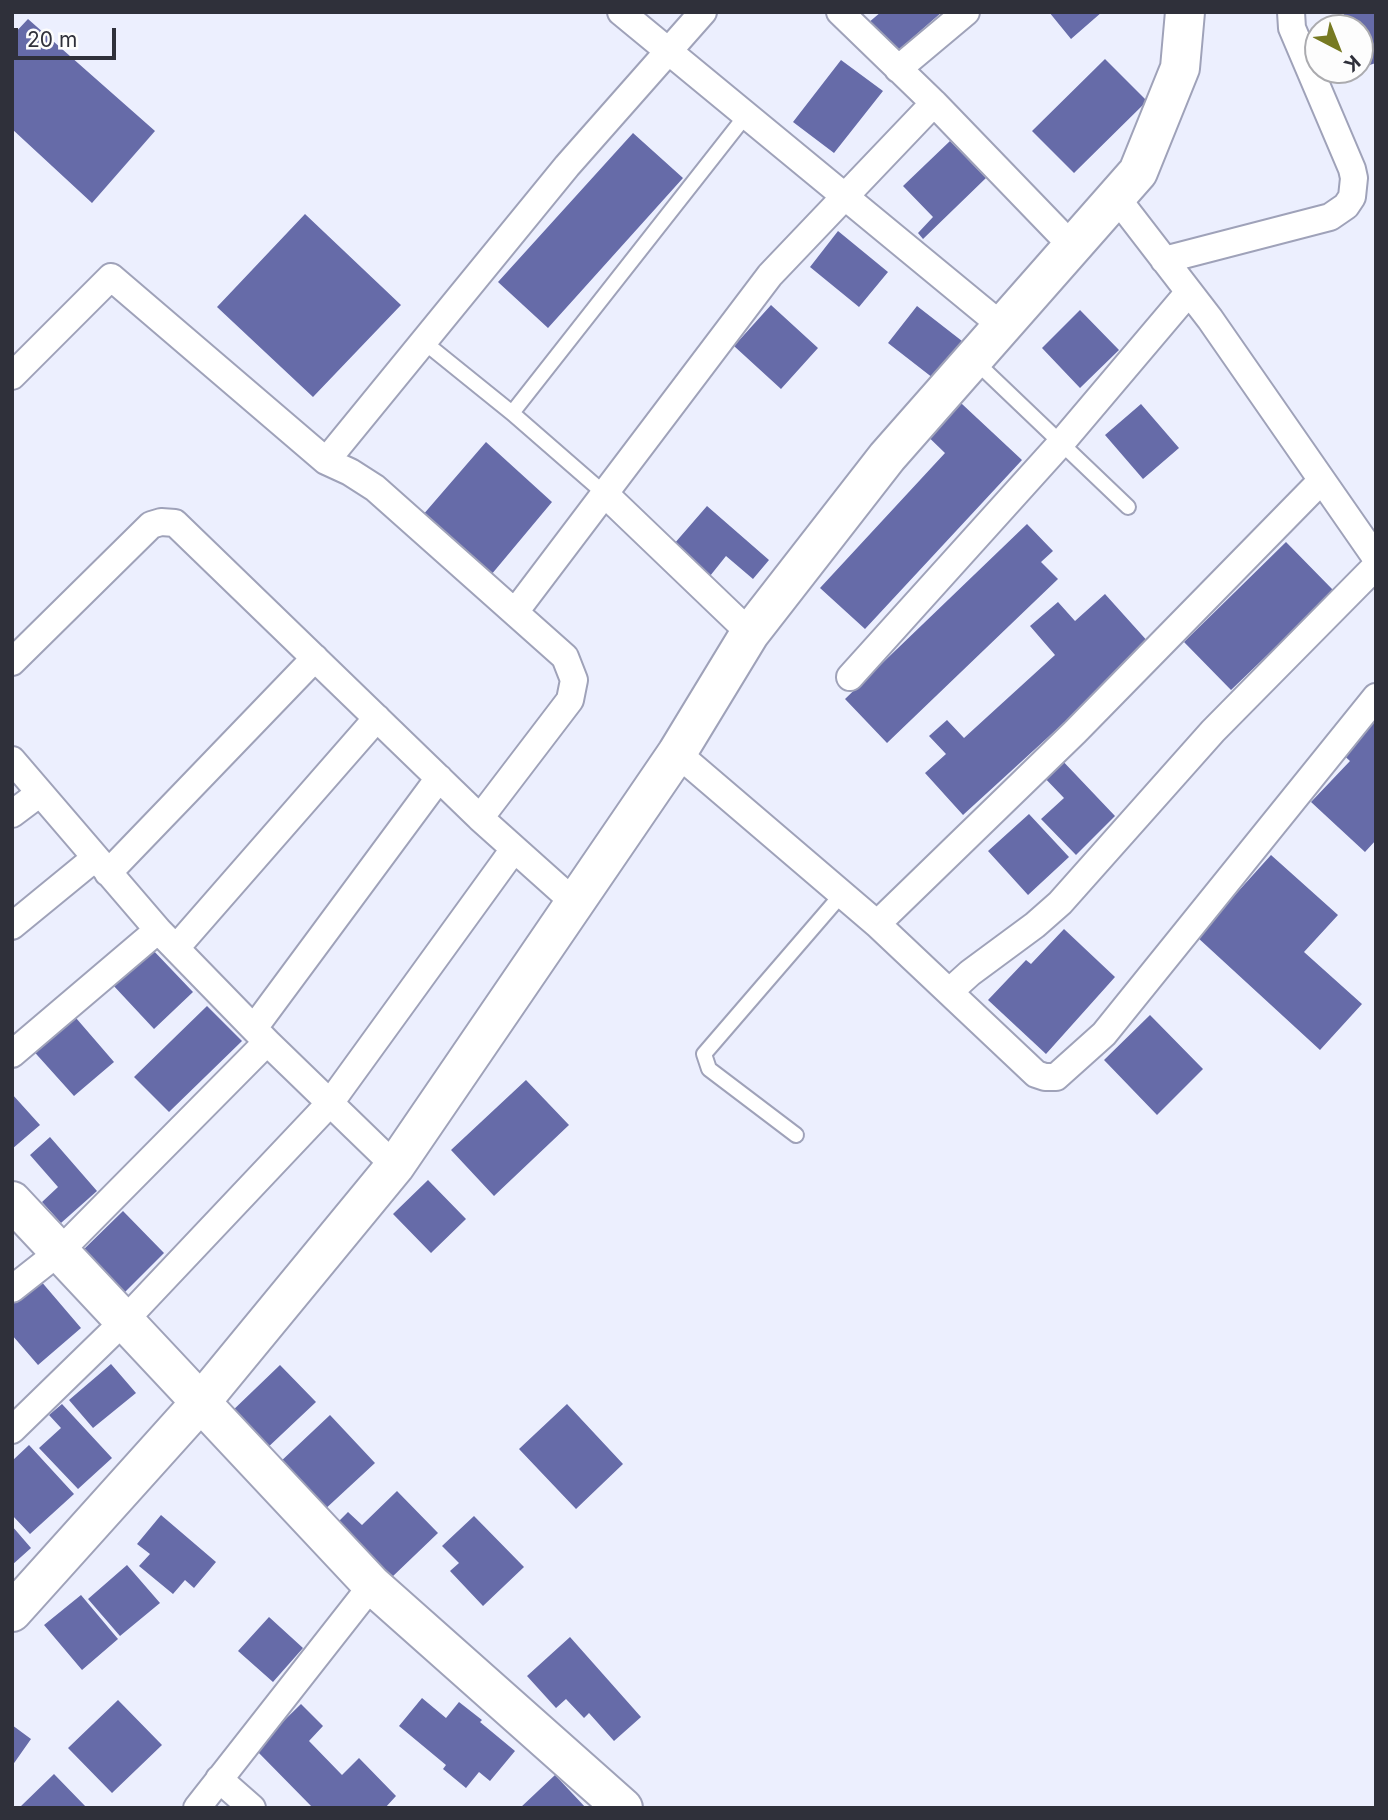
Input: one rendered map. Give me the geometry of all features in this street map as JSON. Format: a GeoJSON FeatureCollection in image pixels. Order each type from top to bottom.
{"type":"FeatureCollection","features":[{"type":"Feature","properties":{"kind":"street"},"geometry":{"type":"LineString","coordinates":[[621,12],[1002,326]]}},
{"type":"Feature","properties":{"kind":"street"},"geometry":{"type":"LineString","coordinates":[[326,461],[567,166],[703,12]]}},
{"type":"Feature","properties":{"kind":"street"},"geometry":{"type":"LineString","coordinates":[[840,12],[934,103],[1072,246]]}},
{"type":"Feature","properties":{"kind":"street"},"geometry":{"type":"LineString","coordinates":[[898,69],[966,12]]}},
{"type":"Feature","properties":{"kind":"street"},"geometry":{"type":"LineString","coordinates":[[12,1612],[200,1403],[395,1166],[677,753],[750,633],[887,457],[1138,172],[1180,68],[1185,12]]}},
{"type":"Feature","properties":{"kind":"street"},"geometry":{"type":"LineString","coordinates":[[1164,260],[1330,217],[1364,201],[1292,28],[1291,12]]}},
{"type":"Feature","properties":{"kind":"street"},"geometry":{"type":"LineString","coordinates":[[515,612],[770,275],[934,103]]}},
{"type":"Feature","properties":{"kind":"street"},"geometry":{"type":"LineString","coordinates":[[1116,197],[1189,292],[1376,558]]}},
{"type":"Feature","properties":{"kind":"street"},"geometry":{"type":"LineString","coordinates":[[12,376],[111,277],[326,461],[375,488],[565,657],[571,668],[573,690],[565,709],[480,818]]}},
{"type":"Feature","properties":{"kind":"street"},"geometry":{"type":"LineString","coordinates":[[850,677],[1062,442],[1189,292]]}},
{"type":"Feature","properties":{"kind":"street"},"geometry":{"type":"LineString","coordinates":[[877,925],[1075,732],[1321,481]]}},
{"type":"Feature","properties":{"kind":"street"},"geometry":{"type":"LineString","coordinates":[[604,494],[750,633]]}},
{"type":"Feature","properties":{"kind":"street"},"geometry":{"type":"LineString","coordinates":[[12,662],[151,525],[168,521],[175,523],[480,818],[575,903]]}},
{"type":"Feature","properties":{"kind":"street"},"geometry":{"type":"LineString","coordinates":[[949,992],[1060,903],[1213,731],[1376,566]]}},
{"type":"Feature","properties":{"kind":"street"},"geometry":{"type":"LineString","coordinates":[[12,926],[101,866],[315,658]]}},
{"type":"Feature","properties":{"kind":"street"},"geometry":{"type":"LineString","coordinates":[[677,753],[877,925],[1036,1074],[1056,1077],[1104,1034],[1376,697]]}},
{"type":"Feature","properties":{"kind":"street"},"geometry":{"type":"LineString","coordinates":[[12,1054],[167,939],[377,718]]}},
{"type":"Feature","properties":{"kind":"street"},"geometry":{"type":"LineString","coordinates":[[12,760],[101,866],[167,939],[260,1035],[395,1166]]}},
{"type":"Feature","properties":{"kind":"street"},"geometry":{"type":"LineString","coordinates":[[12,1289],[59,1252],[260,1035],[439,778]]}},
{"type":"Feature","properties":{"kind":"street"},"geometry":{"type":"LineString","coordinates":[[12,814],[40,793]]}},
{"type":"Feature","properties":{"kind":"street"},"geometry":{"type":"LineString","coordinates":[[12,1430],[124,1321],[330,1103],[514,849]]}},
{"type":"Feature","properties":{"kind":"street"},"geometry":{"type":"LineString","coordinates":[[12,1201],[372,1585],[623,1808]]}},
{"type":"Feature","properties":{"kind":"street"},"geometry":{"type":"LineString","coordinates":[[197,1808],[372,1585]]}},
{"type":"Feature","properties":{"kind":"street"},"geometry":{"type":"LineString","coordinates":[[219,1779],[253,1808]]}},
{"type":"Feature","properties":{"kind":"lane"},"geometry":{"type":"LineString","coordinates":[[512,413],[747,114]]}},
{"type":"Feature","properties":{"kind":"lane"},"geometry":{"type":"LineString","coordinates":[[424,342],[512,413],[604,494]]}},
{"type":"Feature","properties":{"kind":"lane"},"geometry":{"type":"LineString","coordinates":[[973,359],[1128,507]]}},
{"type":"Feature","properties":{"kind":"lane"},"geometry":{"type":"LineString","coordinates":[[796,1135],[709,1069],[704,1055],[842,894]]}},
{"type":"Feature","properties":{"kind":"building"},"geometry":{"type":"Polygon","coordinates":[[[881,12],[942,12],[894,54],[868,23],[881,12]]]}},
{"type":"Feature","properties":{"kind":"building"},"geometry":{"type":"Polygon","coordinates":[[[1049,12],[1102,12],[1071,39],[1049,12]]]}},
{"type":"Feature","properties":{"kind":"building"},"geometry":{"type":"Polygon","coordinates":[[[1376,12],[1376,63],[1374,14],[1344,14],[1376,12]]]}},
{"type":"Feature","properties":{"kind":"building"},"geometry":{"type":"Polygon","coordinates":[[[28,19],[155,131],[92,203],[12,129],[12,36],[28,19]]]}},
{"type":"Feature","properties":{"kind":"building"},"geometry":{"type":"Polygon","coordinates":[[[1105,59],[1147,101],[1074,173],[1032,131],[1105,59]]]}},
{"type":"Feature","properties":{"kind":"building"},"geometry":{"type":"Polygon","coordinates":[[[841,60],[883,91],[834,153],[793,122],[841,60]]]}},
{"type":"Feature","properties":{"kind":"building"},"geometry":{"type":"Polygon","coordinates":[[[633,133],[683,178],[548,328],[498,282],[633,133]]]}},
{"type":"Feature","properties":{"kind":"building"},"geometry":{"type":"Polygon","coordinates":[[[950,141],[986,178],[923,239],[918,233],[933,217],[903,186],[950,141]]]}},
{"type":"Feature","properties":{"kind":"building"},"geometry":{"type":"Polygon","coordinates":[[[305,214],[401,305],[313,397],[217,307],[305,214]]]}},
{"type":"Feature","properties":{"kind":"building"},"geometry":{"type":"Polygon","coordinates":[[[838,231],[888,272],[859,307],[810,267],[838,231]]]}},
{"type":"Feature","properties":{"kind":"building"},"geometry":{"type":"Polygon","coordinates":[[[771,305],[818,348],[781,389],[734,346],[771,305]]]}},
{"type":"Feature","properties":{"kind":"building"},"geometry":{"type":"Polygon","coordinates":[[[917,306],[962,341],[933,378],[888,343],[917,306]]]}},
{"type":"Feature","properties":{"kind":"building"},"geometry":{"type":"Polygon","coordinates":[[[1080,310],[1119,350],[1080,388],[1042,348],[1080,310]]]}},
{"type":"Feature","properties":{"kind":"building"},"geometry":{"type":"Polygon","coordinates":[[[947,390],[1022,460],[865,629],[820,588],[945,453],[916,425],[947,390]]]}},
{"type":"Feature","properties":{"kind":"building"},"geometry":{"type":"Polygon","coordinates":[[[1141,404],[1179,448],[1143,479],[1105,435],[1141,404]]]}},
{"type":"Feature","properties":{"kind":"building"},"geometry":{"type":"Polygon","coordinates":[[[486,442],[552,502],[491,575],[422,516],[486,442]]]}},
{"type":"Feature","properties":{"kind":"building"},"geometry":{"type":"Polygon","coordinates":[[[707,506],[769,560],[753,579],[726,556],[710,576],[674,544],[707,506]]]}},
{"type":"Feature","properties":{"kind":"building"},"geometry":{"type":"Polygon","coordinates":[[[1027,524],[1053,551],[1041,562],[1058,579],[887,743],[845,699],[1027,524]]]}},
{"type":"Feature","properties":{"kind":"building"},"geometry":{"type":"Polygon","coordinates":[[[1286,542],[1334,591],[1231,690],[1184,642],[1286,542]]]}},
{"type":"Feature","properties":{"kind":"building"},"geometry":{"type":"Polygon","coordinates":[[[1105,594],[1150,644],[963,815],[925,773],[946,754],[929,736],[947,720],[964,738],[1055,655],[1030,626],[1058,602],[1075,621],[1105,594]]]}},
{"type":"Feature","properties":{"kind":"building"},"geometry":{"type":"Polygon","coordinates":[[[1376,715],[1376,840],[1365,852],[1311,802],[1350,761],[1340,752],[1376,715]]]}},
{"type":"Feature","properties":{"kind":"building"},"geometry":{"type":"Polygon","coordinates":[[[1058,756],[1115,816],[1076,855],[1041,819],[1064,798],[1040,773],[1058,756]]]}},
{"type":"Feature","properties":{"kind":"building"},"geometry":{"type":"Polygon","coordinates":[[[1029,814],[1069,857],[1028,895],[988,851],[1029,814]]]}},
{"type":"Feature","properties":{"kind":"building"},"geometry":{"type":"Polygon","coordinates":[[[1271,855],[1338,915],[1304,952],[1362,1004],[1320,1050],[1197,937],[1271,855]]]}},
{"type":"Feature","properties":{"kind":"building"},"geometry":{"type":"Polygon","coordinates":[[[1064,929],[1115,977],[1046,1054],[988,1000],[1026,960],[1031,964],[1064,929]]]}},
{"type":"Feature","properties":{"kind":"building"},"geometry":{"type":"Polygon","coordinates":[[[151,948],[193,992],[154,1029],[112,984],[151,948]]]}},
{"type":"Feature","properties":{"kind":"building"},"geometry":{"type":"Polygon","coordinates":[[[207,1006],[242,1041],[169,1112],[134,1077],[207,1006]]]}},
{"type":"Feature","properties":{"kind":"building"},"geometry":{"type":"Polygon","coordinates":[[[70,1011],[114,1062],[74,1096],[29,1046],[70,1011]]]}},
{"type":"Feature","properties":{"kind":"building"},"geometry":{"type":"Polygon","coordinates":[[[1150,1015],[1203,1069],[1157,1115],[1104,1060],[1150,1015]]]}},
{"type":"Feature","properties":{"kind":"building"},"geometry":{"type":"Polygon","coordinates":[[[526,1080],[569,1125],[494,1196],[451,1150],[526,1080]]]}},
{"type":"Feature","properties":{"kind":"building"},"geometry":{"type":"Polygon","coordinates":[[[12,1094],[40,1125],[12,1149],[12,1094]]]}},
{"type":"Feature","properties":{"kind":"building"},"geometry":{"type":"Polygon","coordinates":[[[50,1137],[97,1191],[61,1223],[42,1202],[58,1187],[30,1155],[50,1137]]]}},
{"type":"Feature","properties":{"kind":"building"},"geometry":{"type":"Polygon","coordinates":[[[428,1180],[466,1219],[431,1253],[393,1214],[428,1180]]]}},
{"type":"Feature","properties":{"kind":"building"},"geometry":{"type":"Polygon","coordinates":[[[123,1211],[164,1253],[122,1295],[80,1253],[123,1211]]]}},
{"type":"Feature","properties":{"kind":"building"},"geometry":{"type":"Polygon","coordinates":[[[40,1280],[81,1328],[38,1365],[12,1335],[12,1304],[40,1280]]]}},
{"type":"Feature","properties":{"kind":"building"},"geometry":{"type":"Polygon","coordinates":[[[111,1364],[136,1393],[93,1428],[69,1400],[111,1364]]]}},
{"type":"Feature","properties":{"kind":"building"},"geometry":{"type":"Polygon","coordinates":[[[280,1365],[316,1402],[264,1451],[229,1414],[280,1365]]]}},
{"type":"Feature","properties":{"kind":"building"},"geometry":{"type":"Polygon","coordinates":[[[62,1404],[112,1458],[78,1489],[39,1448],[61,1428],[49,1415],[62,1404]]]}},
{"type":"Feature","properties":{"kind":"building"},"geometry":{"type":"Polygon","coordinates":[[[567,1404],[623,1464],[576,1509],[519,1449],[567,1404]]]}},
{"type":"Feature","properties":{"kind":"building"},"geometry":{"type":"Polygon","coordinates":[[[330,1415],[375,1463],[322,1512],[278,1464],[330,1415]]]}},
{"type":"Feature","properties":{"kind":"building"},"geometry":{"type":"Polygon","coordinates":[[[29,1445],[74,1494],[30,1534],[12,1515],[12,1461],[29,1445]]]}},
{"type":"Feature","properties":{"kind":"building"},"geometry":{"type":"Polygon","coordinates":[[[397,1491],[438,1533],[391,1578],[337,1523],[348,1512],[362,1525],[397,1491]]]}},
{"type":"Feature","properties":{"kind":"building"},"geometry":{"type":"Polygon","coordinates":[[[161,1515],[216,1562],[194,1588],[185,1580],[173,1594],[139,1566],[150,1554],[137,1544],[161,1515]]]}},
{"type":"Feature","properties":{"kind":"building"},"geometry":{"type":"Polygon","coordinates":[[[474,1516],[524,1567],[483,1606],[450,1571],[459,1563],[442,1546],[474,1516]]]}},
{"type":"Feature","properties":{"kind":"building"},"geometry":{"type":"Polygon","coordinates":[[[12,1526],[31,1548],[12,1565],[12,1526]]]}},
{"type":"Feature","properties":{"kind":"building"},"geometry":{"type":"Polygon","coordinates":[[[127,1565],[160,1603],[120,1636],[88,1599],[127,1565]]]}},
{"type":"Feature","properties":{"kind":"building"},"geometry":{"type":"Polygon","coordinates":[[[81,1595],[118,1639],[82,1670],[44,1625],[81,1595]]]}},
{"type":"Feature","properties":{"kind":"building"},"geometry":{"type":"Polygon","coordinates":[[[269,1617],[303,1648],[273,1682],[238,1651],[269,1617]]]}},
{"type":"Feature","properties":{"kind":"building"},"geometry":{"type":"Polygon","coordinates":[[[570,1637],[641,1717],[614,1741],[589,1713],[584,1718],[566,1699],[556,1708],[527,1676],[570,1637]]]}},
{"type":"Feature","properties":{"kind":"building"},"geometry":{"type":"Polygon","coordinates":[[[422,1698],[446,1718],[459,1702],[515,1751],[490,1781],[479,1772],[466,1788],[443,1769],[446,1765],[399,1726],[422,1698]]]}},
{"type":"Feature","properties":{"kind":"building"},"geometry":{"type":"Polygon","coordinates":[[[118,1700],[162,1745],[112,1793],[68,1748],[118,1700]]]}},
{"type":"Feature","properties":{"kind":"building"},"geometry":{"type":"Polygon","coordinates":[[[301,1704],[323,1726],[309,1741],[342,1775],[359,1758],[396,1796],[385,1808],[313,1808],[255,1749],[301,1704]]]}},
{"type":"Feature","properties":{"kind":"building"},"geometry":{"type":"Polygon","coordinates":[[[12,1725],[31,1739],[12,1766],[12,1725]]]}},
{"type":"Feature","properties":{"kind":"building"},"geometry":{"type":"Polygon","coordinates":[[[54,1774],[87,1808],[19,1808],[54,1774]]]}},
{"type":"Feature","properties":{"kind":"building"},"geometry":{"type":"Polygon","coordinates":[[[555,1775],[586,1808],[520,1808],[555,1775]]]}}]}
